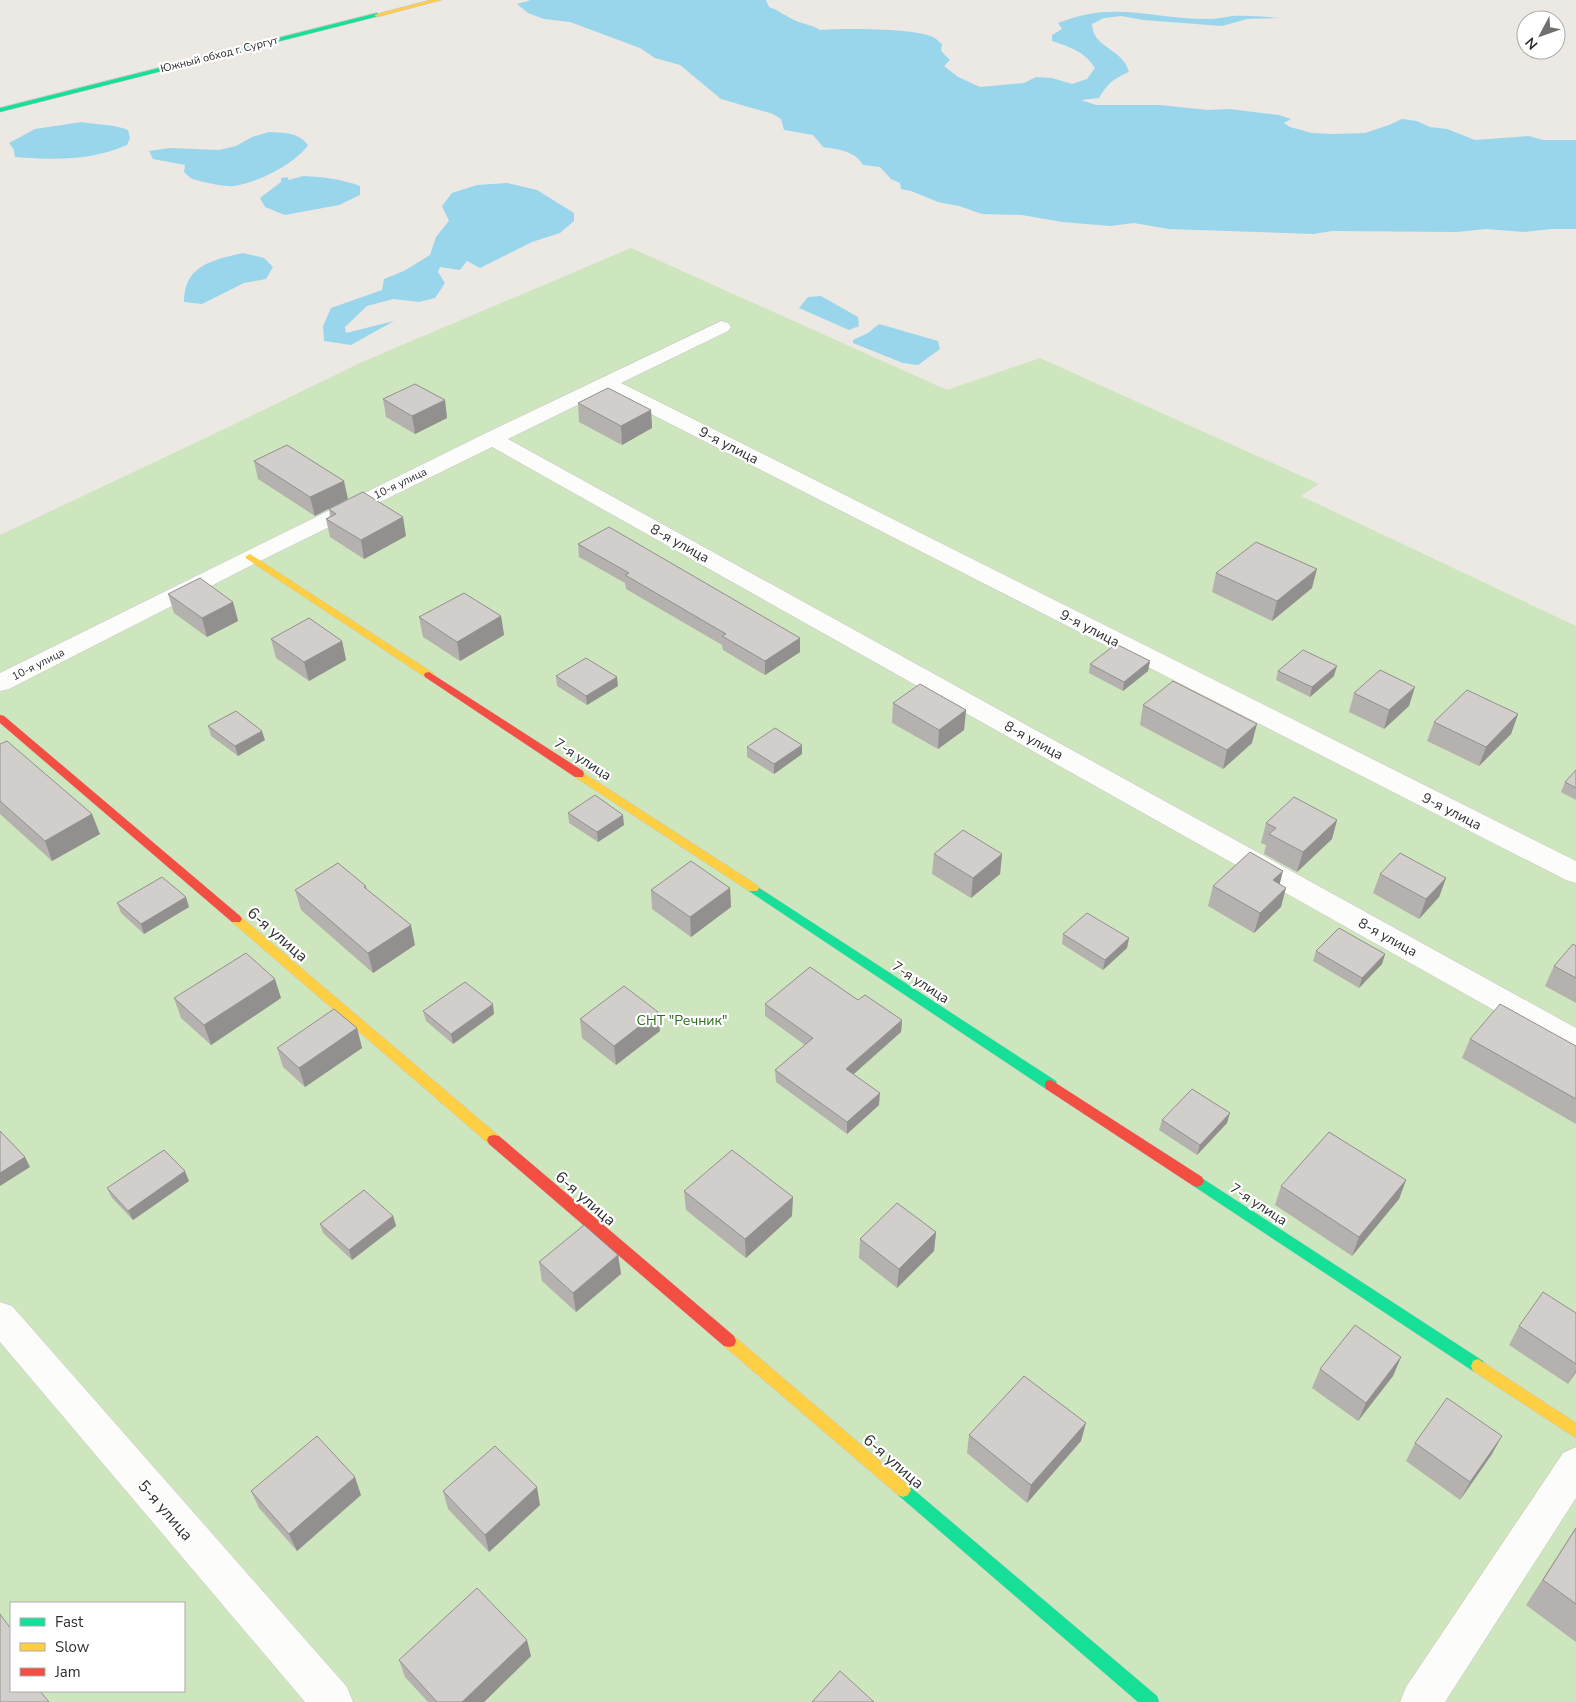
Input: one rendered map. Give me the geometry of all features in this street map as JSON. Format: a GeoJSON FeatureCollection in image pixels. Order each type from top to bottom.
{"type":"FeatureCollection","features":[{"type":"Feature","properties":{"kind":"main road"},"geometry":{"type":"LineString","coordinates":[[362,7],[390,0]]}},
{"type":"Feature","properties":{"kind":"main road","name":"Южный обход г. Сургут"},"geometry":{"type":"LineString","coordinates":[[0,110],[438,0]]}},
{"type":"Feature","properties":{"kind":"main road","name":"7-я улица"},"geometry":{"type":"LineString","coordinates":[[250,557],[1576,1431]]}},
{"type":"Feature","properties":{"kind":"main road","name":"6-я улица"},"geometry":{"type":"LineString","coordinates":[[0,718],[1151,1702]]}},
{"type":"Feature","properties":{"kind":"street","name":"10-я улица"},"geometry":{"type":"LineString","coordinates":[[0,683],[491,438],[721,327]]}},
{"type":"Feature","properties":{"kind":"street","name":"9-я улица"},"geometry":{"type":"LineString","coordinates":[[605,382],[1576,873]]}},
{"type":"Feature","properties":{"kind":"street","name":"8-я улица"},"geometry":{"type":"LineString","coordinates":[[491,438],[1576,1042]]}},
{"type":"Feature","properties":{"kind":"street","name":"5-я улица"},"geometry":{"type":"LineString","coordinates":[[0,1317],[332,1702]]}},
{"type":"Feature","properties":{"kind":"street"},"geometry":{"type":"LineString","coordinates":[[1421,1702],[1576,1465]]}},
{"type":"Feature","properties":{"kind":"green space","name":"СНТ \"Речник\""},"geometry":{"type":"Polygon","coordinates":[[[631,248],[947,390],[1040,358],[1319,484],[1301,496],[1576,626],[1576,1702],[0,1702],[0,535],[362,362],[631,248]]]}},
{"type":"Feature","properties":{"kind":"water"},"geometry":{"type":"Polygon","coordinates":[[[531,0],[766,0],[769,7],[795,21],[820,30],[895,30],[933,37],[942,44],[941,51],[950,60],[944,66],[958,77],[980,87],[1024,83],[1036,77],[1052,78],[1072,84],[1087,79],[1095,68],[1091,62],[1076,50],[1052,41],[1052,35],[1062,29],[1058,23],[1078,16],[1097,13],[1133,12],[1212,19],[1232,16],[1282,18],[1247,19],[1222,26],[1143,20],[1121,16],[1104,18],[1092,24],[1097,39],[1120,57],[1129,72],[1111,82],[1099,98],[1081,100],[1096,105],[1160,105],[1208,110],[1230,109],[1279,115],[1291,119],[1284,123],[1290,127],[1312,133],[1365,133],[1402,119],[1417,121],[1430,127],[1447,129],[1475,140],[1529,136],[1543,140],[1576,140],[1576,229],[1523,232],[1486,229],[1457,232],[1332,231],[1313,234],[1169,229],[1134,223],[1110,226],[1062,222],[1022,215],[982,214],[959,206],[938,202],[901,189],[900,183],[891,179],[880,167],[863,165],[860,160],[851,154],[823,147],[813,135],[784,130],[781,119],[773,114],[721,99],[680,65],[655,58],[640,48],[570,22],[544,19],[528,13],[517,4],[531,0]]]}},
{"type":"Feature","properties":{"kind":"water"},"geometry":{"type":"Polygon","coordinates":[[[82,122],[128,130],[130,138],[127,145],[113,150],[86,157],[58,159],[15,157],[14,150],[9,143],[35,129],[82,122]]]}},
{"type":"Feature","properties":{"kind":"water"},"geometry":{"type":"Polygon","coordinates":[[[269,132],[295,135],[308,145],[294,159],[275,172],[234,186],[219,185],[193,179],[184,172],[185,165],[153,159],[149,151],[170,148],[219,150],[236,146],[252,137],[269,132]]]}},
{"type":"Feature","properties":{"kind":"water"},"geometry":{"type":"Polygon","coordinates":[[[303,176],[332,179],[360,186],[360,195],[339,205],[285,215],[265,207],[260,198],[281,182],[281,178],[287,177],[289,180],[303,176]]]}},
{"type":"Feature","properties":{"kind":"water"},"geometry":{"type":"Polygon","coordinates":[[[507,183],[537,190],[574,213],[574,221],[560,233],[532,242],[480,268],[467,261],[460,270],[440,267],[438,272],[445,283],[435,298],[419,302],[393,299],[367,306],[345,327],[346,333],[394,321],[351,345],[324,341],[323,326],[331,308],[382,290],[384,279],[404,271],[430,255],[436,237],[449,221],[442,206],[452,193],[477,185],[507,183]]]}},
{"type":"Feature","properties":{"kind":"water"},"geometry":{"type":"Polygon","coordinates":[[[243,253],[264,258],[273,267],[266,279],[244,283],[202,304],[184,302],[185,290],[189,280],[202,266],[221,258],[243,253]]]}},
{"type":"Feature","properties":{"kind":"water"},"geometry":{"type":"Polygon","coordinates":[[[821,296],[858,317],[859,326],[849,330],[799,308],[808,297],[821,296]]]}},
{"type":"Feature","properties":{"kind":"water"},"geometry":{"type":"Polygon","coordinates":[[[879,324],[938,341],[940,349],[918,365],[903,363],[853,343],[853,340],[868,333],[879,324]]]}},
{"type":"Feature","properties":{"kind":"building"},"geometry":{"type":"Polygon","coordinates":[[[415,384],[445,400],[412,416],[383,399],[415,384]]]}},
{"type":"Feature","properties":{"kind":"building"},"geometry":{"type":"Polygon","coordinates":[[[608,388],[651,410],[621,426],[578,403],[608,388]]]}},
{"type":"Feature","properties":{"kind":"building"},"geometry":{"type":"Polygon","coordinates":[[[287,445],[344,481],[310,497],[254,461],[287,445]]]}},
{"type":"Feature","properties":{"kind":"building"},"geometry":{"type":"Polygon","coordinates":[[[363,492],[403,517],[361,540],[326,519],[336,514],[329,509],[363,492]]]}},
{"type":"Feature","properties":{"kind":"building"},"geometry":{"type":"Polygon","coordinates":[[[609,527],[800,638],[765,661],[722,636],[726,634],[625,575],[629,573],[578,544],[609,527]]]}},
{"type":"Feature","properties":{"kind":"building"},"geometry":{"type":"Polygon","coordinates":[[[1256,542],[1317,569],[1277,601],[1216,573],[1256,542]]]}},
{"type":"Feature","properties":{"kind":"building"},"geometry":{"type":"Polygon","coordinates":[[[200,578],[233,602],[202,618],[168,594],[200,578]]]}},
{"type":"Feature","properties":{"kind":"building"},"geometry":{"type":"Polygon","coordinates":[[[464,593],[501,616],[457,642],[419,617],[464,593]]]}},
{"type":"Feature","properties":{"kind":"building"},"geometry":{"type":"Polygon","coordinates":[[[309,618],[342,641],[304,662],[271,639],[309,618]]]}},
{"type":"Feature","properties":{"kind":"building"},"geometry":{"type":"Polygon","coordinates":[[[1116,644],[1150,661],[1124,682],[1090,664],[1116,644]]]}},
{"type":"Feature","properties":{"kind":"building"},"geometry":{"type":"Polygon","coordinates":[[[1303,650],[1337,666],[1312,687],[1278,671],[1303,650]]]}},
{"type":"Feature","properties":{"kind":"building"},"geometry":{"type":"Polygon","coordinates":[[[586,658],[617,677],[586,696],[556,676],[586,658]]]}},
{"type":"Feature","properties":{"kind":"building"},"geometry":{"type":"Polygon","coordinates":[[[1380,670],[1415,687],[1389,710],[1354,693],[1380,670]]]}},
{"type":"Feature","properties":{"kind":"building"},"geometry":{"type":"Polygon","coordinates":[[[1173,681],[1257,724],[1227,750],[1143,705],[1173,681]]]}},
{"type":"Feature","properties":{"kind":"building"},"geometry":{"type":"Polygon","coordinates":[[[920,684],[966,710],[939,730],[893,703],[920,684]]]}},
{"type":"Feature","properties":{"kind":"building"},"geometry":{"type":"Polygon","coordinates":[[[1467,690],[1518,714],[1486,747],[1434,722],[1467,690]]]}},
{"type":"Feature","properties":{"kind":"building"},"geometry":{"type":"Polygon","coordinates":[[[236,711],[262,731],[235,746],[208,726],[236,711]]]}},
{"type":"Feature","properties":{"kind":"building"},"geometry":{"type":"Polygon","coordinates":[[[775,728],[802,745],[774,764],[747,747],[775,728]]]}},
{"type":"Feature","properties":{"kind":"building"},"geometry":{"type":"Polygon","coordinates":[[[7,741],[92,814],[45,841],[0,801],[0,744],[7,741]]]}},
{"type":"Feature","properties":{"kind":"building"},"geometry":{"type":"Polygon","coordinates":[[[1576,770],[1576,788],[1565,782],[1576,770]]]}},
{"type":"Feature","properties":{"kind":"building"},"geometry":{"type":"Polygon","coordinates":[[[595,795],[623,815],[597,832],[568,813],[595,795]]]}},
{"type":"Feature","properties":{"kind":"building"},"geometry":{"type":"Polygon","coordinates":[[[1294,797],[1337,820],[1303,852],[1269,834],[1276,828],[1266,823],[1294,797]]]}},
{"type":"Feature","properties":{"kind":"building"},"geometry":{"type":"Polygon","coordinates":[[[963,830],[1002,854],[973,878],[934,854],[963,830]]]}},
{"type":"Feature","properties":{"kind":"building"},"geometry":{"type":"Polygon","coordinates":[[[1250,852],[1283,871],[1273,880],[1286,888],[1260,913],[1213,886],[1250,852]]]}},
{"type":"Feature","properties":{"kind":"building"},"geometry":{"type":"Polygon","coordinates":[[[1400,853],[1446,878],[1426,899],[1380,874],[1400,853]]]}},
{"type":"Feature","properties":{"kind":"building"},"geometry":{"type":"Polygon","coordinates":[[[691,861],[730,888],[690,917],[651,890],[691,861]]]}},
{"type":"Feature","properties":{"kind":"building"},"geometry":{"type":"Polygon","coordinates":[[[338,863],[411,925],[368,953],[295,890],[338,863]]]}},
{"type":"Feature","properties":{"kind":"building"},"geometry":{"type":"Polygon","coordinates":[[[162,877],[186,897],[141,924],[117,903],[162,877]]]}},
{"type":"Feature","properties":{"kind":"building"},"geometry":{"type":"Polygon","coordinates":[[[1087,913],[1129,938],[1105,960],[1063,934],[1087,913]]]}},
{"type":"Feature","properties":{"kind":"building"},"geometry":{"type":"Polygon","coordinates":[[[1339,928],[1385,954],[1362,978],[1316,951],[1339,928]]]}},
{"type":"Feature","properties":{"kind":"building"},"geometry":{"type":"Polygon","coordinates":[[[1573,944],[1576,946],[1576,978],[1554,966],[1573,944]]]}},
{"type":"Feature","properties":{"kind":"building"},"geometry":{"type":"Polygon","coordinates":[[[246,953],[275,979],[204,1025],[174,998],[246,953]]]}},
{"type":"Feature","properties":{"kind":"building"},"geometry":{"type":"Polygon","coordinates":[[[810,967],[858,1000],[865,995],[902,1020],[846,1069],[880,1093],[847,1122],[775,1070],[813,1038],[765,1004],[810,967]]]}},
{"type":"Feature","properties":{"kind":"building"},"geometry":{"type":"Polygon","coordinates":[[[465,982],[493,1004],[451,1034],[423,1011],[465,982]]]}},
{"type":"Feature","properties":{"kind":"building"},"geometry":{"type":"Polygon","coordinates":[[[624,986],[658,1012],[614,1046],[580,1019],[624,986]]]}},
{"type":"Feature","properties":{"kind":"building"},"geometry":{"type":"Polygon","coordinates":[[[1500,1004],[1576,1046],[1576,1099],[1470,1039],[1500,1004]]]}},
{"type":"Feature","properties":{"kind":"building"},"geometry":{"type":"Polygon","coordinates":[[[334,1009],[357,1028],[299,1068],[277,1048],[334,1009]]]}},
{"type":"Feature","properties":{"kind":"building"},"geometry":{"type":"Polygon","coordinates":[[[1192,1089],[1230,1113],[1200,1145],[1162,1120],[1192,1089]]]}},
{"type":"Feature","properties":{"kind":"building"},"geometry":{"type":"Polygon","coordinates":[[[0,1131],[25,1157],[0,1173],[0,1131]]]}},
{"type":"Feature","properties":{"kind":"building"},"geometry":{"type":"Polygon","coordinates":[[[1329,1132],[1406,1180],[1359,1237],[1281,1186],[1329,1132]]]}},
{"type":"Feature","properties":{"kind":"building"},"geometry":{"type":"Polygon","coordinates":[[[164,1150],[185,1171],[128,1211],[107,1188],[164,1150]]]}},
{"type":"Feature","properties":{"kind":"building"},"geometry":{"type":"Polygon","coordinates":[[[732,1150],[793,1197],[745,1239],[684,1191],[732,1150]]]}},
{"type":"Feature","properties":{"kind":"building"},"geometry":{"type":"Polygon","coordinates":[[[364,1190],[393,1216],[349,1250],[320,1224],[364,1190]]]}},
{"type":"Feature","properties":{"kind":"building"},"geometry":{"type":"Polygon","coordinates":[[[897,1203],[936,1232],[899,1269],[860,1239],[897,1203]]]}},
{"type":"Feature","properties":{"kind":"building"},"geometry":{"type":"Polygon","coordinates":[[[584,1225],[618,1255],[573,1293],[539,1262],[584,1225]]]}},
{"type":"Feature","properties":{"kind":"building"},"geometry":{"type":"Polygon","coordinates":[[[1543,1292],[1576,1313],[1576,1364],[1519,1326],[1543,1292]]]}},
{"type":"Feature","properties":{"kind":"building"},"geometry":{"type":"Polygon","coordinates":[[[1355,1325],[1401,1357],[1366,1403],[1320,1369],[1355,1325]]]}},
{"type":"Feature","properties":{"kind":"building"},"geometry":{"type":"Polygon","coordinates":[[[1024,1376],[1086,1423],[1031,1485],[969,1435],[1024,1376]]]}},
{"type":"Feature","properties":{"kind":"building"},"geometry":{"type":"Polygon","coordinates":[[[1447,1398],[1502,1436],[1470,1482],[1415,1443],[1447,1398]]]}},
{"type":"Feature","properties":{"kind":"building"},"geometry":{"type":"Polygon","coordinates":[[[317,1436],[355,1477],[289,1534],[251,1491],[317,1436]]]}},
{"type":"Feature","properties":{"kind":"building"},"geometry":{"type":"Polygon","coordinates":[[[495,1446],[537,1487],[485,1535],[443,1491],[495,1446]]]}},
{"type":"Feature","properties":{"kind":"building"},"geometry":{"type":"Polygon","coordinates":[[[1576,1528],[1576,1604],[1543,1580],[1576,1528]]]}},
{"type":"Feature","properties":{"kind":"building"},"geometry":{"type":"Polygon","coordinates":[[[477,1588],[527,1640],[462,1702],[437,1702],[399,1660],[477,1588]]]}},
{"type":"Feature","properties":{"kind":"building"},"geometry":{"type":"Polygon","coordinates":[[[0,1614],[10,1628],[10,1692],[41,1692],[49,1702],[0,1702],[0,1614]]]}},
{"type":"Feature","properties":{"kind":"building"},"geometry":{"type":"Polygon","coordinates":[[[840,1671],[874,1702],[812,1702],[840,1671]]]}},
{"type":"Feature","properties":{"kind":"traffic: fast"},"geometry":{"type":"LineString","coordinates":[[0,110],[377,15]]}},
{"type":"Feature","properties":{"kind":"traffic: fast"},"geometry":{"type":"LineString","coordinates":[[753,888],[1051,1085]]}},
{"type":"Feature","properties":{"kind":"traffic: fast"},"geometry":{"type":"LineString","coordinates":[[1197,1181],[1478,1366]]}},
{"type":"Feature","properties":{"kind":"traffic: fast"},"geometry":{"type":"LineString","coordinates":[[903,1490],[1151,1702]]}},
{"type":"Feature","properties":{"kind":"traffic: slow"},"geometry":{"type":"LineString","coordinates":[[377,15],[438,0]]}},
{"type":"Feature","properties":{"kind":"traffic: slow"},"geometry":{"type":"LineString","coordinates":[[250,557],[429,675]]}},
{"type":"Feature","properties":{"kind":"traffic: slow"},"geometry":{"type":"LineString","coordinates":[[579,774],[753,888]]}},
{"type":"Feature","properties":{"kind":"traffic: slow"},"geometry":{"type":"LineString","coordinates":[[236,919],[494,1140]]}},
{"type":"Feature","properties":{"kind":"traffic: slow"},"geometry":{"type":"LineString","coordinates":[[729,1341],[903,1490]]}},
{"type":"Feature","properties":{"kind":"traffic: slow"},"geometry":{"type":"LineString","coordinates":[[1478,1366],[1576,1431]]}},
{"type":"Feature","properties":{"kind":"traffic: jam"},"geometry":{"type":"LineString","coordinates":[[429,675],[579,774]]}},
{"type":"Feature","properties":{"kind":"traffic: jam"},"geometry":{"type":"LineString","coordinates":[[0,718],[236,919]]}},
{"type":"Feature","properties":{"kind":"traffic: jam"},"geometry":{"type":"LineString","coordinates":[[1051,1085],[1197,1181]]}},
{"type":"Feature","properties":{"kind":"traffic: jam"},"geometry":{"type":"LineString","coordinates":[[494,1140],[729,1341]]}}]}
